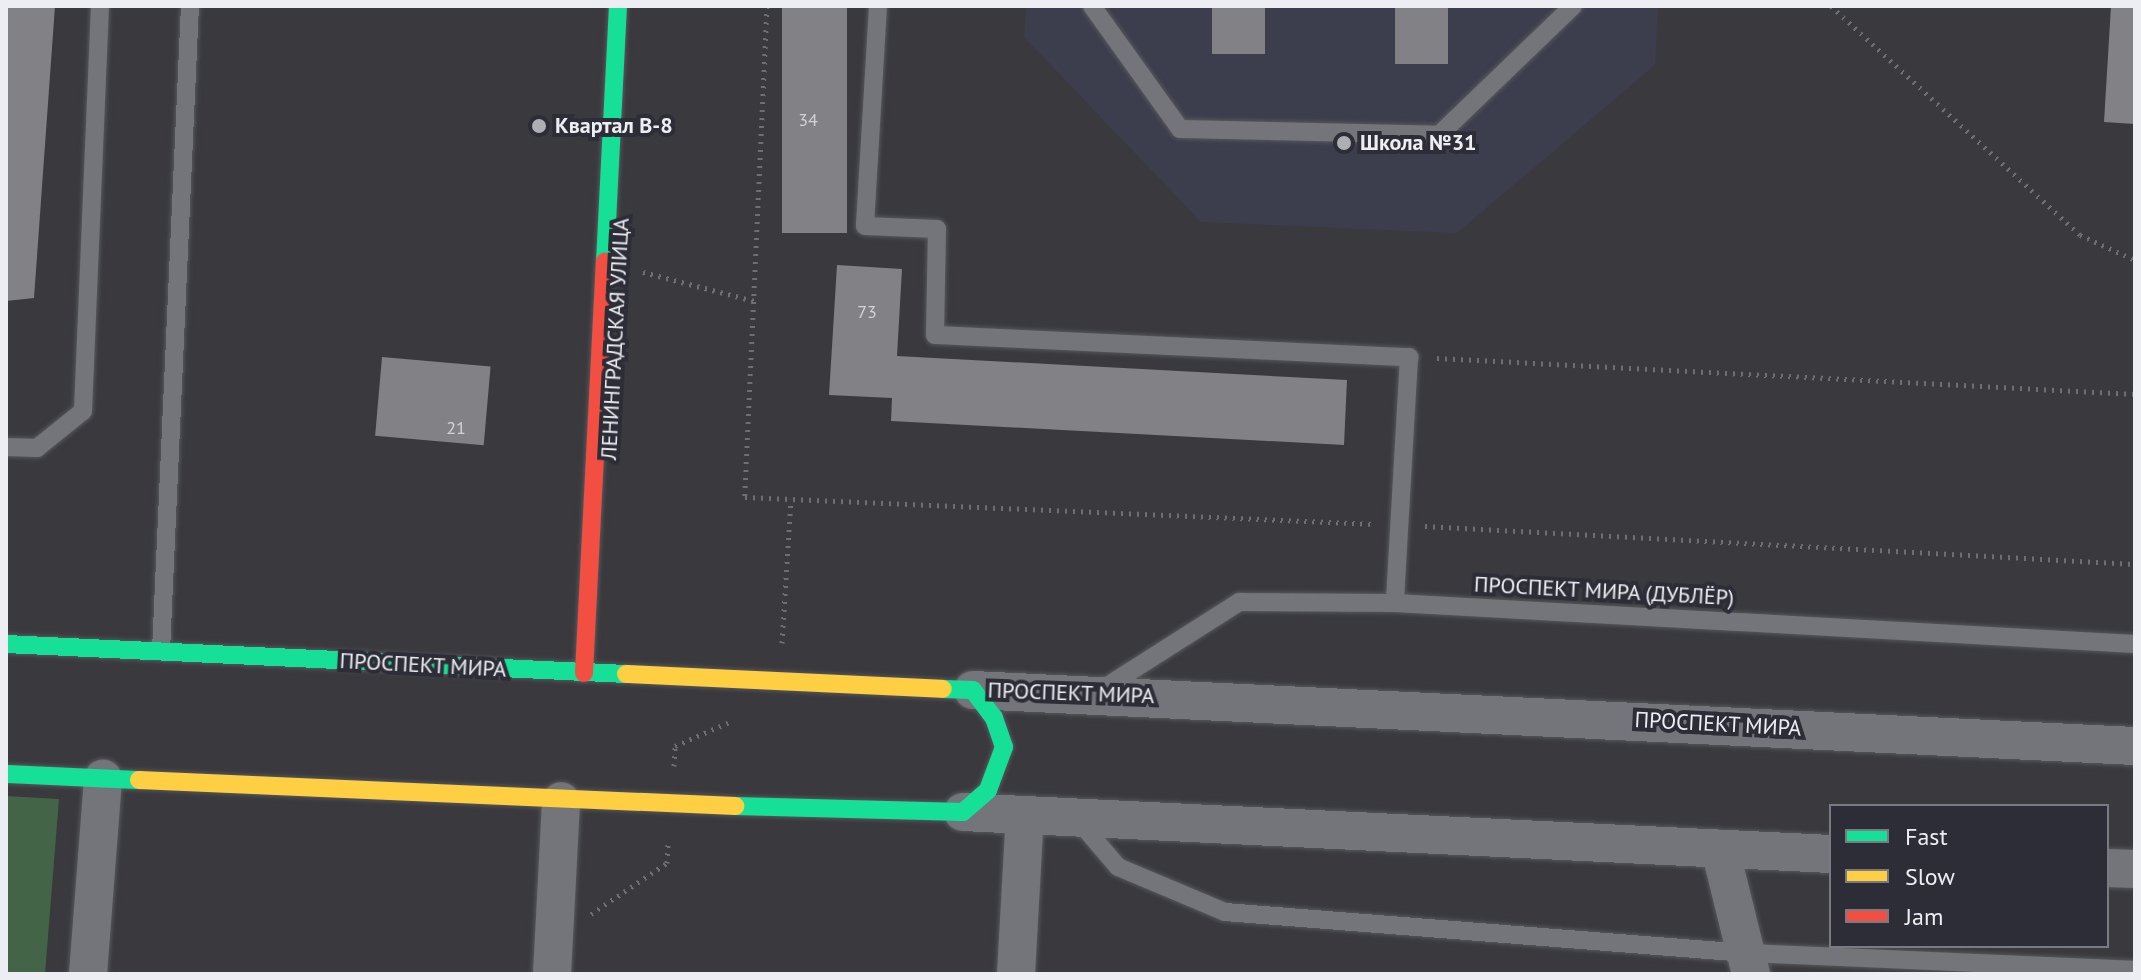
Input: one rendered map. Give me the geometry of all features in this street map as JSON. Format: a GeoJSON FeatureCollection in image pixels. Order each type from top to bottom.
{"type":"FeatureCollection","features":[{"type":"Feature","properties":{"kind":"street"},"geometry":{"type":"LineString","coordinates":[[590,672],[618,6]]}},
{"type":"Feature","properties":{"kind":"street","name":"ЛЕНИНГРАДСКАЯ УЛИЦА"},"geometry":{"type":"LineString","coordinates":[[590,672],[618,266],[629,6]]}},
{"type":"Feature","properties":{"kind":"street","name":"ПРОСПЕКТ МИРА"},"geometry":{"type":"LineString","coordinates":[[6,644],[973,690],[1096,692],[2135,746]]}},
{"type":"Feature","properties":{"kind":"street"},"geometry":{"type":"LineString","coordinates":[[963,812],[988,790],[1004,747],[994,718],[973,690]]}},
{"type":"Feature","properties":{"kind":"street"},"geometry":{"type":"LineString","coordinates":[[6,774],[561,801],[963,812],[1829,854]]}},
{"type":"Feature","properties":{"kind":"street"},"geometry":{"type":"LineString","coordinates":[[88,974],[103,779]]}},
{"type":"Feature","properties":{"kind":"street"},"geometry":{"type":"LineString","coordinates":[[553,956],[561,801]]}},
{"type":"Feature","properties":{"kind":"street"},"geometry":{"type":"LineString","coordinates":[[1016,974],[1025,815]]}},
{"type":"Feature","properties":{"kind":"street"},"geometry":{"type":"LineString","coordinates":[[1720,849],[1748,964]]}},
{"type":"Feature","properties":{"kind":"street"},"geometry":{"type":"LineString","coordinates":[[2109,868],[2135,869]]}},
{"type":"Feature","properties":{"kind":"lane"},"geometry":{"type":"LineString","coordinates":[[6,447],[37,448],[83,411],[100,6]]}},
{"type":"Feature","properties":{"kind":"lane"},"geometry":{"type":"LineString","coordinates":[[161,651],[190,6]]}},
{"type":"Feature","properties":{"kind":"lane"},"geometry":{"type":"LineString","coordinates":[[878,6],[865,226],[937,229],[935,335],[1409,357],[1395,603]]}},
{"type":"Feature","properties":{"kind":"lane"},"geometry":{"type":"LineString","coordinates":[[1092,6],[1180,129],[1439,135],[1573,6]]}},
{"type":"Feature","properties":{"kind":"lane","name":"ПРОСПЕКТ МИРА (ДУБЛЁР)"},"geometry":{"type":"LineString","coordinates":[[1096,692],[1239,602],[1395,603],[2135,644]]}},
{"type":"Feature","properties":{"kind":"lane"},"geometry":{"type":"LineString","coordinates":[[1075,817],[1118,867],[1225,912],[1748,964],[2135,970]]}},
{"type":"Feature","properties":{"kind":"path"},"geometry":{"type":"LineString","coordinates":[[767,6],[745,497],[1400,525],[2135,564]]}},
{"type":"Feature","properties":{"kind":"path"},"geometry":{"type":"LineString","coordinates":[[1831,6],[2080,235],[2135,260]]}},
{"type":"Feature","properties":{"kind":"path"},"geometry":{"type":"LineString","coordinates":[[618,266],[754,301]]}},
{"type":"Feature","properties":{"kind":"path"},"geometry":{"type":"LineString","coordinates":[[1409,357],[2135,394]]}},
{"type":"Feature","properties":{"kind":"path"},"geometry":{"type":"LineString","coordinates":[[553,956],[667,863],[675,746],[775,702],[791,499]]}},
{"type":"Feature","properties":{"kind":"shaded area","name":"Школа №31"},"geometry":{"type":"Polygon","coordinates":[[[1026,6],[1658,6],[1655,65],[1457,233],[1201,222],[1024,37],[1026,6]]]}},
{"type":"Feature","properties":{"kind":"green space"},"geometry":{"type":"Polygon","coordinates":[[[6,796],[59,799],[45,974],[6,974],[6,796]]]}},
{"type":"Feature","properties":{"kind":"building"},"geometry":{"type":"Polygon","coordinates":[[[6,6],[55,6],[34,298],[6,301],[6,6]]]}},
{"type":"Feature","properties":{"kind":"building"},"geometry":{"type":"Polygon","coordinates":[[[782,6],[847,6],[847,233],[782,233],[782,6]]]}},
{"type":"Feature","properties":{"kind":"building"},"geometry":{"type":"Polygon","coordinates":[[[1212,6],[1265,6],[1265,54],[1212,54],[1212,6]]]}},
{"type":"Feature","properties":{"kind":"building"},"geometry":{"type":"Polygon","coordinates":[[[1395,6],[1448,6],[1448,64],[1395,64],[1395,6]]]}},
{"type":"Feature","properties":{"kind":"building"},"geometry":{"type":"Polygon","coordinates":[[[2111,6],[2135,6],[2135,124],[2104,122],[2111,6]]]}},
{"type":"Feature","properties":{"kind":"building"},"geometry":{"type":"Polygon","coordinates":[[[837,265],[902,269],[897,356],[1347,380],[1344,445],[891,421],[892,398],[829,395],[837,265]]]}},
{"type":"Feature","properties":{"kind":"building"},"geometry":{"type":"Polygon","coordinates":[[[382,357],[491,366],[484,445],[375,436],[382,357]]]}},
{"type":"Feature","properties":{"kind":"traffic: fast"},"geometry":{"type":"LineString","coordinates":[[605,262],[618,6]]}},
{"type":"Feature","properties":{"kind":"traffic: fast"},"geometry":{"type":"LineString","coordinates":[[6,644],[626,674]]}},
{"type":"Feature","properties":{"kind":"traffic: fast"},"geometry":{"type":"LineString","coordinates":[[735,806],[963,812],[988,790],[1004,747],[994,718],[973,690],[943,689]]}},
{"type":"Feature","properties":{"kind":"traffic: fast"},"geometry":{"type":"LineString","coordinates":[[6,774],[139,780]]}},
{"type":"Feature","properties":{"kind":"traffic: slow"},"geometry":{"type":"LineString","coordinates":[[626,674],[943,689]]}},
{"type":"Feature","properties":{"kind":"traffic: slow"},"geometry":{"type":"LineString","coordinates":[[139,780],[735,806]]}},
{"type":"Feature","properties":{"kind":"traffic: jam"},"geometry":{"type":"LineString","coordinates":[[584,673],[605,262]]}},
{"type":"Feature","properties":{"kind":"place","name":"Квартал В-8"},"geometry":{"type":"Point","coordinates":[539,126]}},
{"type":"Feature","properties":{"kind":"place","name":"Школа №31"},"geometry":{"type":"Point","coordinates":[1344,143]}}]}
